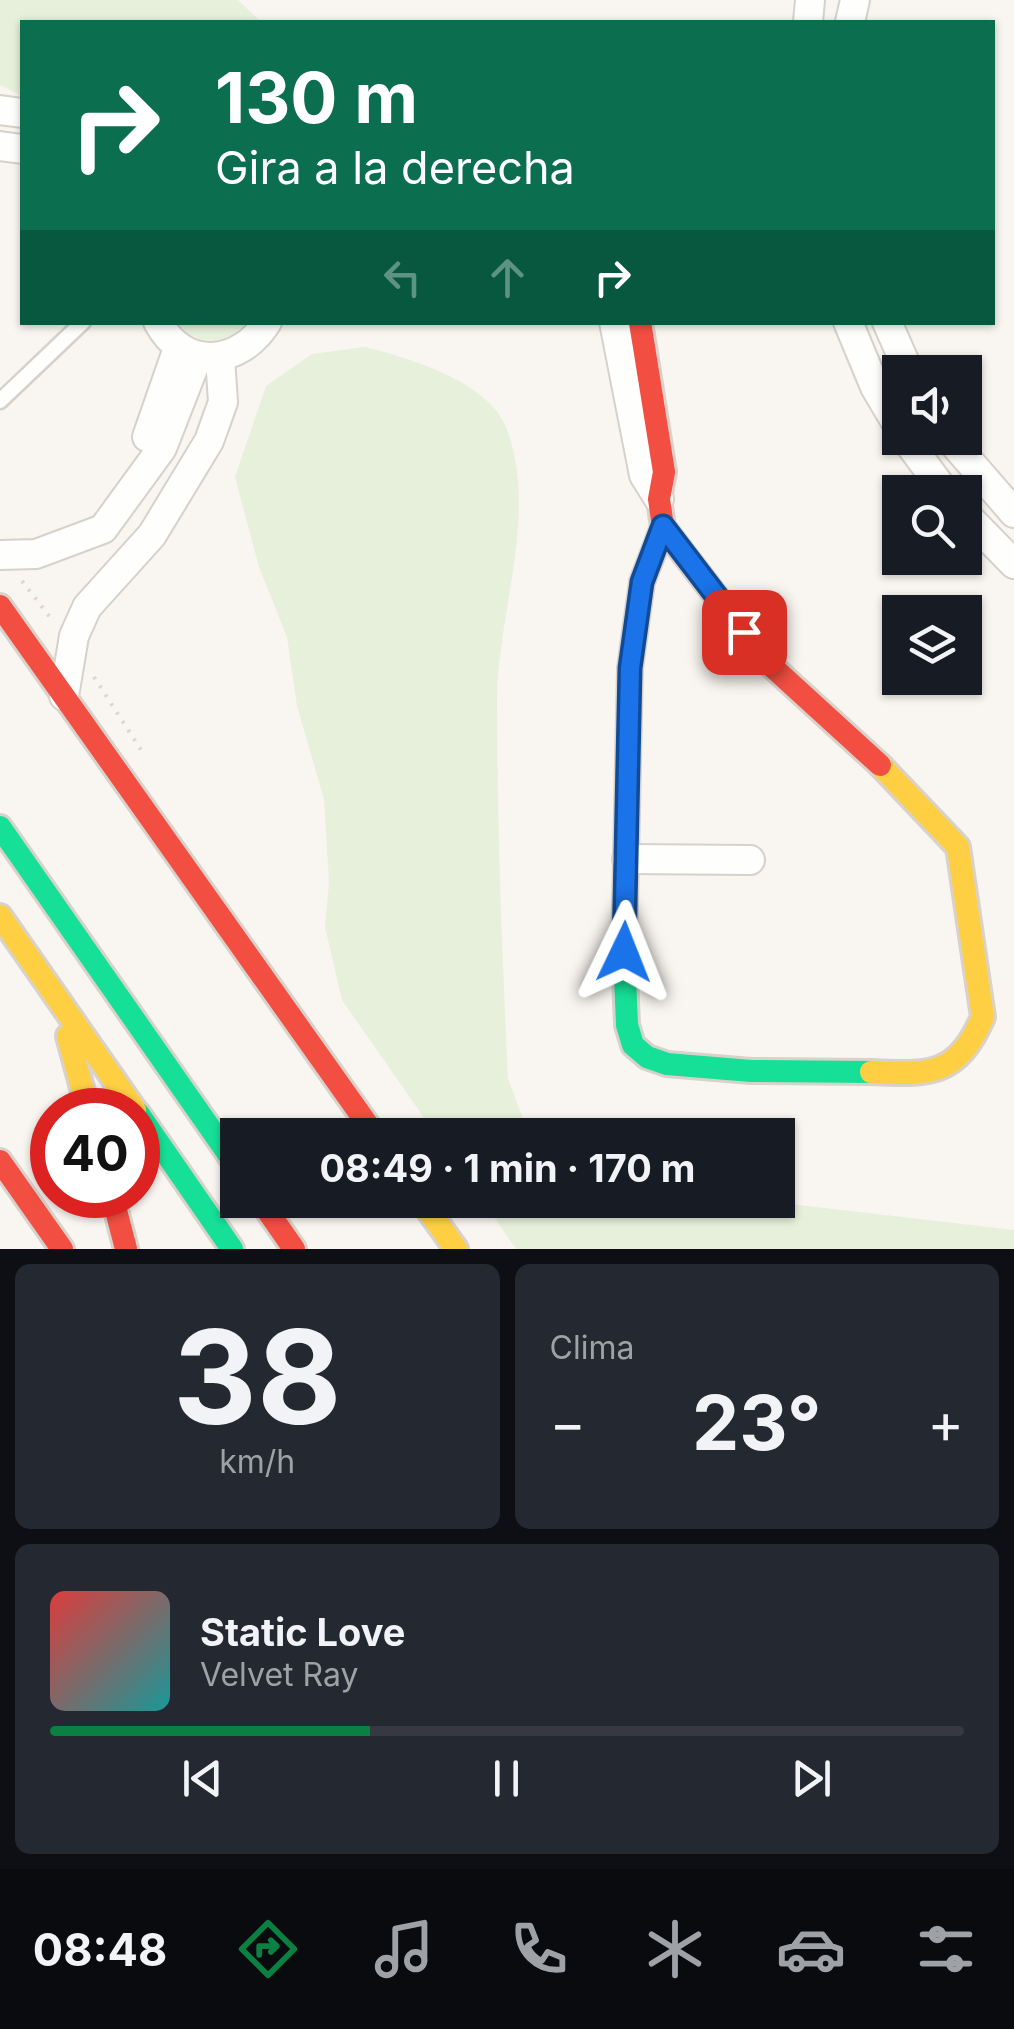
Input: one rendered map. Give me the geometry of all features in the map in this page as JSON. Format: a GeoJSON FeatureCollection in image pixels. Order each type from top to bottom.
{"type":"FeatureCollection","features":[{"type":"Feature","properties":{"kind":"main road"},"geometry":{"type":"LineString","coordinates":[[640,325],[664,472],[661,513],[642,582],[630,668],[627,1025],[634,1045],[648,1057],[667,1064],[751,1072],[783,1068],[904,1074],[934,1072],[954,1062],[972,1042],[983,1017],[982,988],[958,848],[913,795],[765,660],[661,513]]}},
{"type":"Feature","properties":{"kind":"main road"},"geometry":{"type":"LineString","coordinates":[[0,606],[363,1118]]}},
{"type":"Feature","properties":{"kind":"main road"},"geometry":{"type":"LineString","coordinates":[[0,827],[220,1142]]}},
{"type":"Feature","properties":{"kind":"main road"},"geometry":{"type":"LineString","coordinates":[[6,910],[58,998],[120,1088]]}},
{"type":"Feature","properties":{"kind":"main road"},"geometry":{"type":"LineString","coordinates":[[58,998],[82,1088]]}},
{"type":"Feature","properties":{"kind":"main road"},"geometry":{"type":"LineString","coordinates":[[160,1146],[232,1249]]}},
{"type":"Feature","properties":{"kind":"main road"},"geometry":{"type":"LineString","coordinates":[[0,1161],[62,1249]]}},
{"type":"Feature","properties":{"kind":"main road"},"geometry":{"type":"LineString","coordinates":[[118,1218],[126,1249]]}},
{"type":"Feature","properties":{"kind":"main road"},"geometry":{"type":"LineString","coordinates":[[272,1218],[294,1249]]}},
{"type":"Feature","properties":{"kind":"main road"},"geometry":{"type":"LineString","coordinates":[[434,1218],[456,1249]]}},
{"type":"Feature","properties":{"kind":"street"},"geometry":{"type":"LineString","coordinates":[[64,696],[74,636],[88,607],[152,536],[198,461],[222,402],[199,354],[162,325]]}},
{"type":"Feature","properties":{"kind":"street"},"geometry":{"type":"LineString","coordinates":[[199,354],[240,352],[264,325]]}},
{"type":"Feature","properties":{"kind":"street"},"geometry":{"type":"LineString","coordinates":[[615,325],[644,475],[661,513]]}},
{"type":"Feature","properties":{"kind":"street"},"geometry":{"type":"LineString","coordinates":[[849,325],[882,399]]}},
{"type":"Feature","properties":{"kind":"street"},"geometry":{"type":"LineString","coordinates":[[888,325],[902,355]]}},
{"type":"Feature","properties":{"kind":"street"},"geometry":{"type":"LineString","coordinates":[[0,554],[36,554],[103,529],[162,448],[199,354]]}},
{"type":"Feature","properties":{"kind":"street"},"geometry":{"type":"LineString","coordinates":[[84,535],[199,354]]}},
{"type":"Feature","properties":{"kind":"street"},"geometry":{"type":"LineString","coordinates":[[162,448],[198,461]]}},
{"type":"Feature","properties":{"kind":"street"},"geometry":{"type":"LineString","coordinates":[[964,455],[1014,514]]}},
{"type":"Feature","properties":{"kind":"street"},"geometry":{"type":"LineString","coordinates":[[982,530],[1012,558]]}},
{"type":"Feature","properties":{"kind":"street"},"geometry":{"type":"LineString","coordinates":[[627,859],[750,860]]}},
{"type":"Feature","properties":{"kind":"lane"},"geometry":{"type":"LineString","coordinates":[[0,402],[80,325]]}},
{"type":"Feature","properties":{"kind":"lane"},"geometry":{"type":"LineString","coordinates":[[6,910],[252,1249]]}},
{"type":"Feature","properties":{"kind":"green space"},"geometry":{"type":"Polygon","coordinates":[[[0,0],[238,0],[259,20],[20,20],[20,95],[0,85],[0,0]]]}},
{"type":"Feature","properties":{"kind":"green space"},"geometry":{"type":"Polygon","coordinates":[[[178,325],[244,325],[230,336],[211,340],[178,325]]]}},
{"type":"Feature","properties":{"kind":"green space"},"geometry":{"type":"Polygon","coordinates":[[[365,347],[465,384],[497,411],[515,459],[518,527],[499,665],[498,793],[508,1079],[523,1118],[424,1118],[342,1000],[325,927],[329,882],[324,799],[297,706],[287,637],[259,567],[235,477],[266,386],[312,354],[365,347]]]}},
{"type":"Feature","properties":{"kind":"green space"},"geometry":{"type":"Polygon","coordinates":[[[795,1205],[1014,1230],[1014,1249],[516,1249],[494,1218],[795,1218],[795,1205]]]}},
{"type":"Feature","properties":{"kind":"traffic: fast"},"geometry":{"type":"LineString","coordinates":[[663,527],[642,582],[630,668],[624,952],[627,1025],[633,1045],[647,1057],[667,1064],[751,1071],[871,1072]]}},
{"type":"Feature","properties":{"kind":"traffic: fast"},"geometry":{"type":"LineString","coordinates":[[0,827],[220,1142]]}},
{"type":"Feature","properties":{"kind":"traffic: fast"},"geometry":{"type":"LineString","coordinates":[[160,1145],[232,1249]]}},
{"type":"Feature","properties":{"kind":"traffic: slow"},"geometry":{"type":"LineString","coordinates":[[871,1072],[910,1073],[940,1068],[963,1051],[983,1017],[958,847],[880,765]]}},
{"type":"Feature","properties":{"kind":"traffic: slow"},"geometry":{"type":"LineString","coordinates":[[0,916],[120,1088]]}},
{"type":"Feature","properties":{"kind":"traffic: slow"},"geometry":{"type":"LineString","coordinates":[[68,1036],[82,1088]]}},
{"type":"Feature","properties":{"kind":"traffic: slow"},"geometry":{"type":"LineString","coordinates":[[434,1218],[456,1249]]}},
{"type":"Feature","properties":{"kind":"traffic: jam"},"geometry":{"type":"LineString","coordinates":[[640,325],[664,472],[659,499],[663,527],[765,660],[880,765]]}},
{"type":"Feature","properties":{"kind":"traffic: jam"},"geometry":{"type":"LineString","coordinates":[[0,606],[363,1118]]}},
{"type":"Feature","properties":{"kind":"traffic: jam"},"geometry":{"type":"LineString","coordinates":[[0,1161],[62,1249]]}},
{"type":"Feature","properties":{"kind":"traffic: jam"},"geometry":{"type":"LineString","coordinates":[[118,1218],[126,1249]]}},
{"type":"Feature","properties":{"kind":"traffic: jam"},"geometry":{"type":"LineString","coordinates":[[272,1218],[294,1249]]}},
{"type":"Feature","properties":{"kind":"route"},"geometry":{"type":"LineString","coordinates":[[624,952],[630,668],[642,582],[663,526],[744,632]]}}]}
